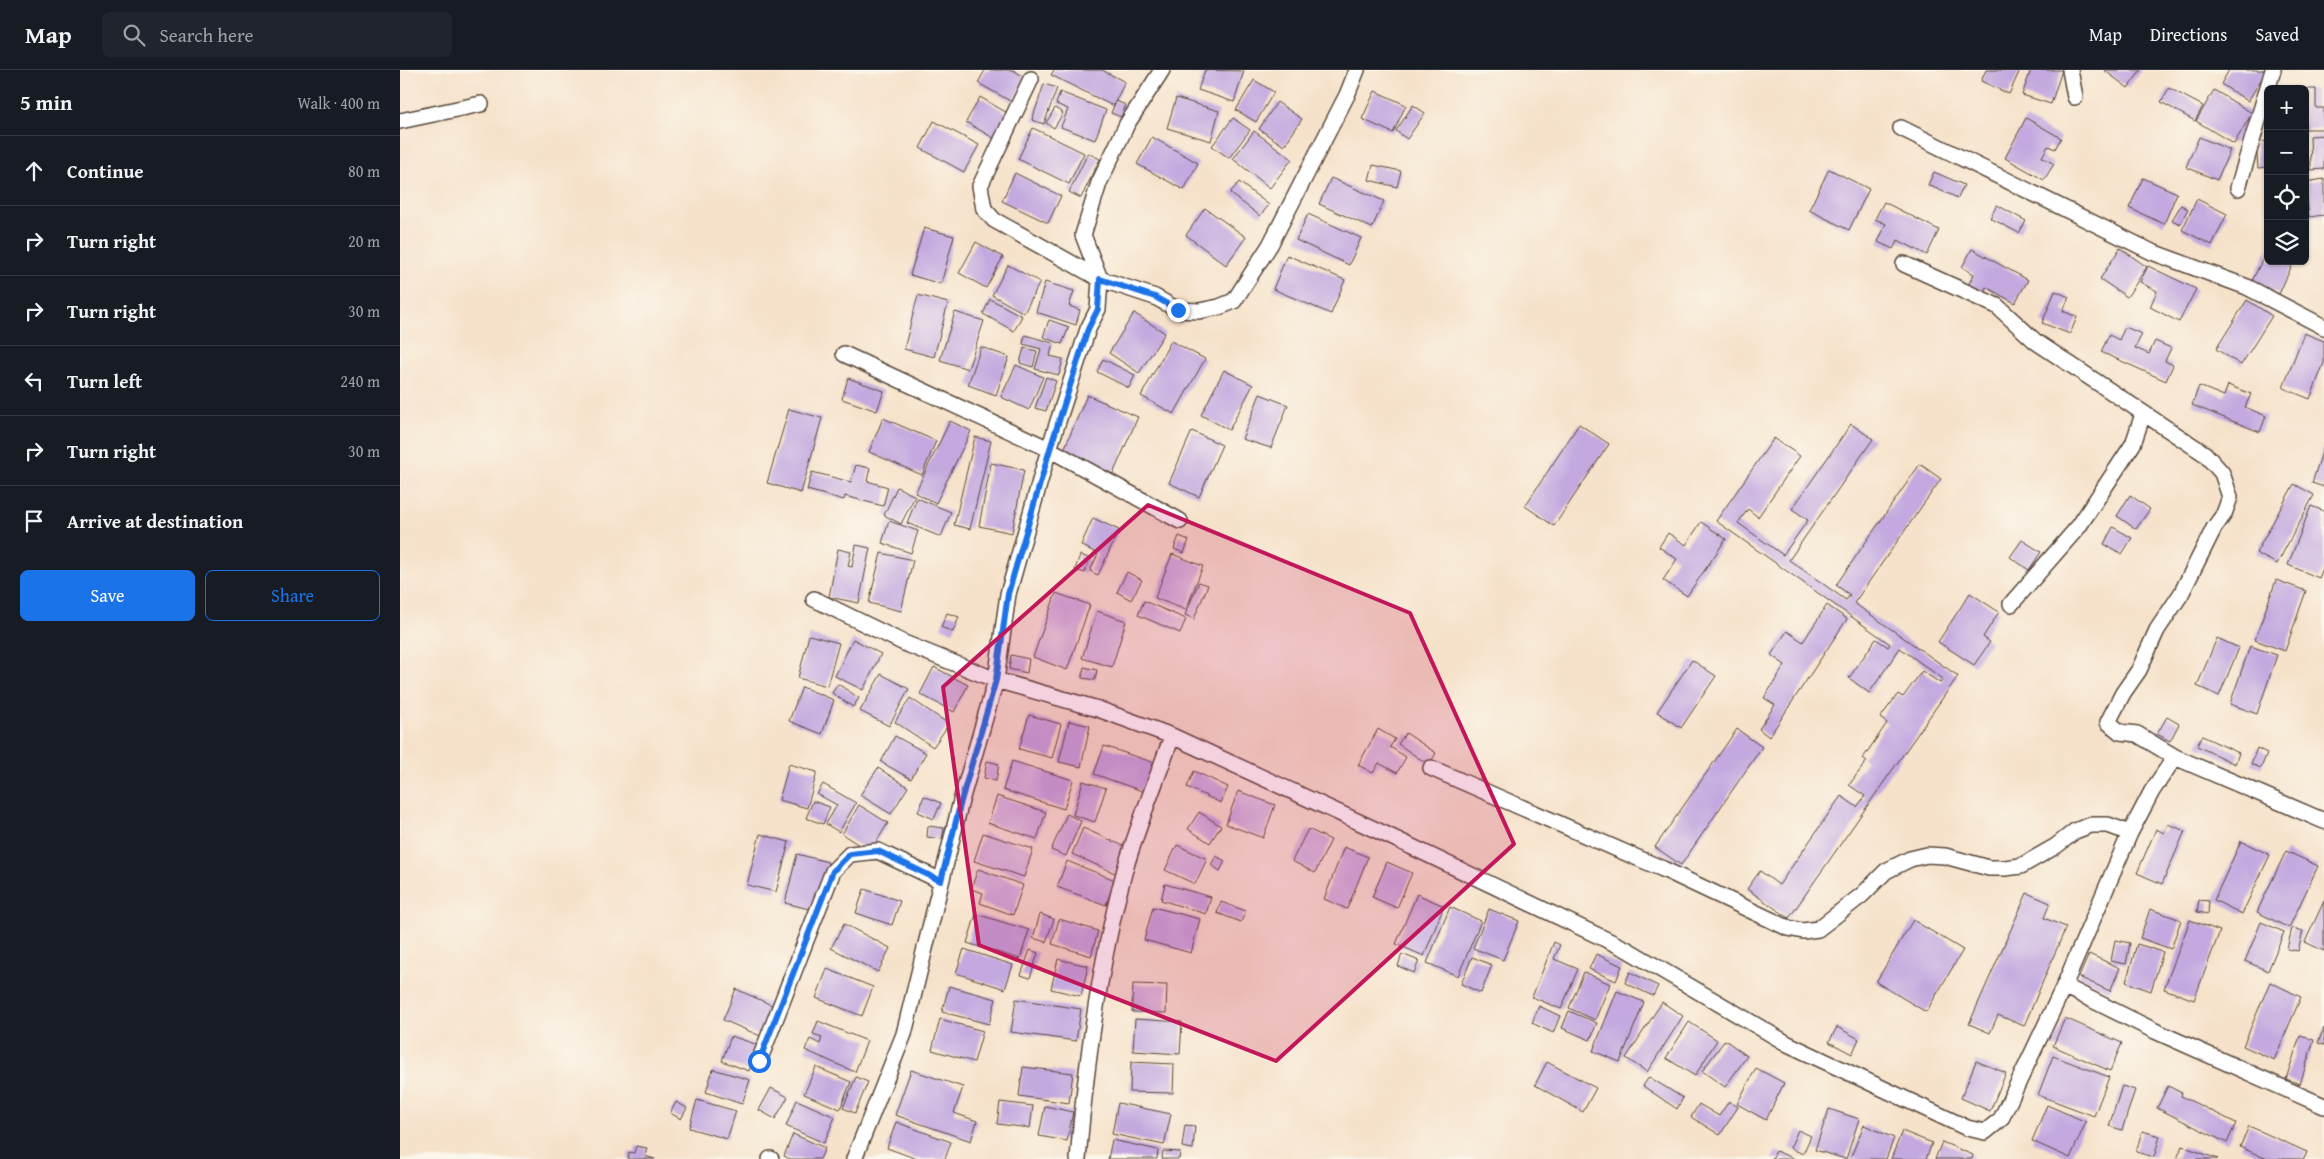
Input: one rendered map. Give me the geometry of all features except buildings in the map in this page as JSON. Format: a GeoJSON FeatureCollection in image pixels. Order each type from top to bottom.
{"type":"FeatureCollection","features":[{"type":"Feature","properties":{"kind":"street"},"geometry":{"type":"LineString","coordinates":[[854,1159],[904,1034],[961,801],[996,680],[1008,594],[1050,449],[1088,329],[1098,309],[1100,279],[1083,235],[1099,183],[1127,124],[1162,70]]}},
{"type":"Feature","properties":{"kind":"street"},"geometry":{"type":"LineString","coordinates":[[1031,80],[980,186],[984,209],[994,220],[1100,279],[1155,297],[1178,310],[1199,311],[1219,307],[1234,301],[1270,245],[1347,96],[1356,70]]}},
{"type":"Feature","properties":{"kind":"street"},"geometry":{"type":"LineString","coordinates":[[2070,70],[2075,97]]}},
{"type":"Feature","properties":{"kind":"street"},"geometry":{"type":"LineString","coordinates":[[2238,188],[2273,70]]}},
{"type":"Feature","properties":{"kind":"street"},"geometry":{"type":"LineString","coordinates":[[400,122],[481,104]]}},
{"type":"Feature","properties":{"kind":"street"},"geometry":{"type":"LineString","coordinates":[[1901,128],[2152,252],[2247,287],[2324,327]]}},
{"type":"Feature","properties":{"kind":"street"},"geometry":{"type":"LineString","coordinates":[[1904,264],[1997,306],[2036,341],[2205,454],[2222,473],[2230,497],[2224,514],[2214,528],[2181,594],[2157,630],[2139,670],[2123,693],[2108,722],[2120,732],[2137,734],[2175,757],[2324,822]]}},
{"type":"Feature","properties":{"kind":"street"},"geometry":{"type":"LineString","coordinates":[[844,354],[1050,449],[1180,521]]}},
{"type":"Feature","properties":{"kind":"street"},"geometry":{"type":"LineString","coordinates":[[2011,604],[2079,526],[2133,444],[2143,414]]}},
{"type":"Feature","properties":{"kind":"street"},"geometry":{"type":"LineString","coordinates":[[814,599],[904,643],[996,680],[1098,709],[1172,736],[1387,835],[1626,950],[1788,1044],[1967,1128],[1985,1132],[2000,1119],[2064,986],[2130,834],[2152,791],[2175,757]]}},
{"type":"Feature","properties":{"kind":"street"},"geometry":{"type":"LineString","coordinates":[[1078,1159],[1084,1085],[1106,953],[1124,872],[1172,736]]}},
{"type":"Feature","properties":{"kind":"street"},"geometry":{"type":"LineString","coordinates":[[1431,768],[1663,869],[1788,928],[1803,931],[1818,929],[1862,895],[1886,871],[1910,859],[1927,856],[1945,856],[1989,868],[2005,868],[2021,866],[2056,846],[2075,831],[2091,825],[2108,825],[2130,834]]}},
{"type":"Feature","properties":{"kind":"street"},"geometry":{"type":"LineString","coordinates":[[759,1061],[833,871],[850,854],[878,851],[941,881]]}},
{"type":"Feature","properties":{"kind":"street"},"geometry":{"type":"LineString","coordinates":[[2064,986],[2155,1031],[2324,1106]]}},
{"type":"Feature","properties":{"kind":"highlighted area"},"geometry":{"type":"Polygon","coordinates":[[[1148,505],[1410,613],[1514,844],[1276,1061],[979,945],[943,687],[1148,505]]]}},
{"type":"Feature","properties":{"kind":"route"},"geometry":{"type":"LineString","coordinates":[[759,1061],[833,871],[850,854],[878,851],[941,881],[961,801],[996,680],[1008,594],[1050,449],[1088,329],[1098,309],[1100,279],[1155,297],[1178,310]]}}]}
